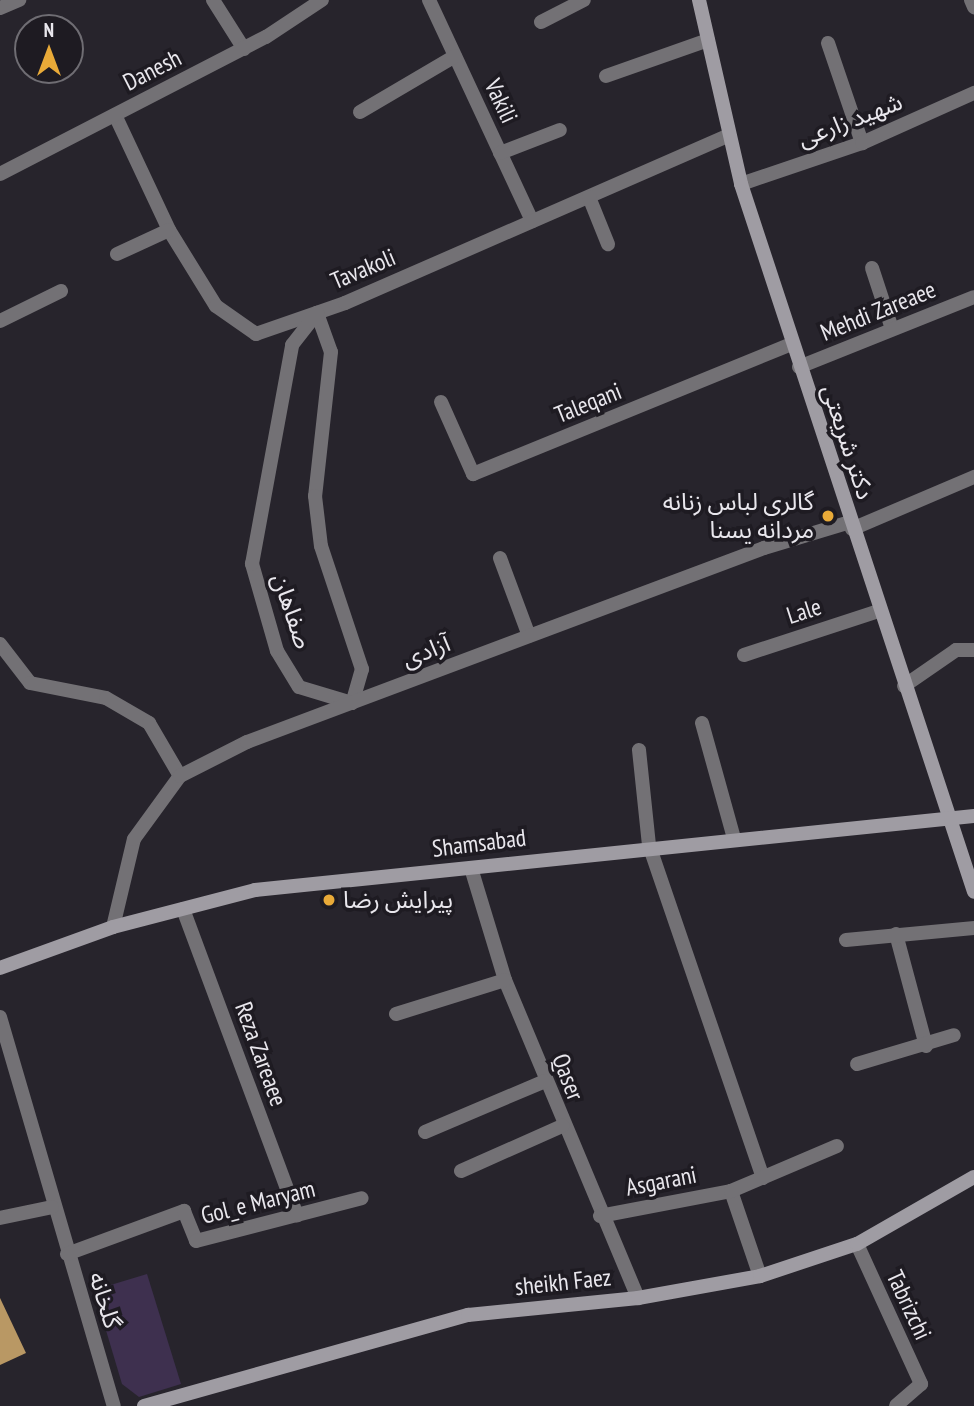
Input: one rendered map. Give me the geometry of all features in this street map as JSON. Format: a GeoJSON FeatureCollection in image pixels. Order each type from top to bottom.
{"type":"FeatureCollection","features":[{"type":"Feature","properties":{"kind":"street"},"geometry":{"type":"LineString","coordinates":[[0,8],[19,0]]}},
{"type":"Feature","properties":{"kind":"street"},"geometry":{"type":"LineString","coordinates":[[213,0],[244,49]]}},
{"type":"Feature","properties":{"kind":"street","name":"Danesh"},"geometry":{"type":"LineString","coordinates":[[0,174],[244,49],[322,0]]}},
{"type":"Feature","properties":{"kind":"street","name":"Vakili"},"geometry":{"type":"LineString","coordinates":[[429,0],[532,221]]}},
{"type":"Feature","properties":{"kind":"street"},"geometry":{"type":"LineString","coordinates":[[541,22],[584,0]]}},
{"type":"Feature","properties":{"kind":"street","name":"دکتر شریعتی"},"geometry":{"type":"LineString","coordinates":[[699,0],[741,184],[948,821],[974,892]]}},
{"type":"Feature","properties":{"kind":"street"},"geometry":{"type":"LineString","coordinates":[[971,0],[974,7]]}},
{"type":"Feature","properties":{"kind":"street"},"geometry":{"type":"LineString","coordinates":[[606,76],[708,40]]}},
{"type":"Feature","properties":{"kind":"street"},"geometry":{"type":"LineString","coordinates":[[828,43],[862,144]]}},
{"type":"Feature","properties":{"kind":"street"},"geometry":{"type":"LineString","coordinates":[[360,112],[455,56]]}},
{"type":"Feature","properties":{"kind":"street","name":"شهید زارعی"},"geometry":{"type":"LineString","coordinates":[[741,184],[862,144],[974,93]]}},
{"type":"Feature","properties":{"kind":"street","name":"Tavakoli"},"geometry":{"type":"LineString","coordinates":[[116,115],[169,230],[216,306],[256,334],[317,313],[729,135]]}},
{"type":"Feature","properties":{"kind":"street"},"geometry":{"type":"LineString","coordinates":[[500,153],[560,130]]}},
{"type":"Feature","properties":{"kind":"street"},"geometry":{"type":"LineString","coordinates":[[589,197],[608,244]]}},
{"type":"Feature","properties":{"kind":"street"},"geometry":{"type":"LineString","coordinates":[[117,254],[169,230]]}},
{"type":"Feature","properties":{"kind":"street"},"geometry":{"type":"LineString","coordinates":[[872,268],[892,330]]}},
{"type":"Feature","properties":{"kind":"street"},"geometry":{"type":"LineString","coordinates":[[0,321],[61,291]]}},
{"type":"Feature","properties":{"kind":"street","name":"Mehdi Zareaee"},"geometry":{"type":"LineString","coordinates":[[799,368],[974,296]]}},
{"type":"Feature","properties":{"kind":"street","name":"صفاهان"},"geometry":{"type":"LineString","coordinates":[[317,313],[331,352],[315,496],[321,546],[362,670],[352,703],[299,687],[277,651],[252,564],[292,345],[317,313]]}},
{"type":"Feature","properties":{"kind":"street","name":"Taleqani"},"geometry":{"type":"LineString","coordinates":[[441,402],[473,474],[792,344]]}},
{"type":"Feature","properties":{"kind":"street","name":"آزادی"},"geometry":{"type":"LineString","coordinates":[[113,927],[134,839],[180,776],[247,741],[764,548],[851,526],[974,477]]}},
{"type":"Feature","properties":{"kind":"street"},"geometry":{"type":"LineString","coordinates":[[500,558],[529,636]]}},
{"type":"Feature","properties":{"kind":"street","name":"Lale"},"geometry":{"type":"LineString","coordinates":[[744,655],[879,611]]}},
{"type":"Feature","properties":{"kind":"street"},"geometry":{"type":"LineString","coordinates":[[0,644],[30,683],[106,698],[149,723],[180,776]]}},
{"type":"Feature","properties":{"kind":"street"},"geometry":{"type":"LineString","coordinates":[[904,686],[956,650],[974,650]]}},
{"type":"Feature","properties":{"kind":"street"},"geometry":{"type":"LineString","coordinates":[[702,723],[734,838]]}},
{"type":"Feature","properties":{"kind":"street"},"geometry":{"type":"LineString","coordinates":[[639,750],[649,845],[763,1178]]}},
{"type":"Feature","properties":{"kind":"street","name":"Shamsabad"},"geometry":{"type":"LineString","coordinates":[[0,968],[113,927],[255,890],[649,845],[948,821],[974,816]]}},
{"type":"Feature","properties":{"kind":"street","name":"Qaser"},"geometry":{"type":"LineString","coordinates":[[471,867],[505,980],[562,1126],[638,1298]]}},
{"type":"Feature","properties":{"kind":"street","name":"Reza Zareaee"},"geometry":{"type":"LineString","coordinates":[[183,908],[297,1216]]}},
{"type":"Feature","properties":{"kind":"street"},"geometry":{"type":"LineString","coordinates":[[846,940],[974,928]]}},
{"type":"Feature","properties":{"kind":"street"},"geometry":{"type":"LineString","coordinates":[[896,934],[926,1046]]}},
{"type":"Feature","properties":{"kind":"street"},"geometry":{"type":"LineString","coordinates":[[396,1014],[505,980]]}},
{"type":"Feature","properties":{"kind":"street","name":"گلخانه"},"geometry":{"type":"LineString","coordinates":[[0,1017],[52,1207],[114,1406]]}},
{"type":"Feature","properties":{"kind":"street"},"geometry":{"type":"LineString","coordinates":[[857,1064],[926,1046],[954,1035]]}},
{"type":"Feature","properties":{"kind":"street"},"geometry":{"type":"LineString","coordinates":[[425,1132],[545,1081]]}},
{"type":"Feature","properties":{"kind":"street"},"geometry":{"type":"LineString","coordinates":[[461,1171],[562,1126]]}},
{"type":"Feature","properties":{"kind":"street","name":"Asgarani"},"geometry":{"type":"LineString","coordinates":[[600,1216],[731,1191],[837,1146]]}},
{"type":"Feature","properties":{"kind":"street","name":"sheikh Faez"},"geometry":{"type":"LineString","coordinates":[[144,1406],[468,1315],[638,1298],[760,1276],[857,1244],[974,1177]]}},
{"type":"Feature","properties":{"kind":"street","name":"Asgarani"},"geometry":{"type":"LineString","coordinates":[[731,1191],[760,1276]]}},
{"type":"Feature","properties":{"kind":"street","name":"Gol_e Maryam"},"geometry":{"type":"LineString","coordinates":[[67,1254],[184,1211],[196,1241],[362,1198]]}},
{"type":"Feature","properties":{"kind":"street"},"geometry":{"type":"LineString","coordinates":[[0,1218],[52,1207]]}},
{"type":"Feature","properties":{"kind":"street","name":"Tabrizchi"},"geometry":{"type":"LineString","coordinates":[[857,1244],[921,1384],[896,1406]]}},
{"type":"Feature","properties":{"kind":"shaded area"},"geometry":{"type":"Polygon","coordinates":[[[147,1274],[181,1384],[139,1397],[122,1384],[94,1290],[147,1274]]]}},
{"type":"Feature","properties":{"kind":"building"},"geometry":{"type":"Polygon","coordinates":[[[0,1298],[26,1353],[0,1365],[0,1298]]]}},
{"type":"Feature","properties":{"kind":"place","name":"گالری لباس زنانه مردانه یسنا"},"geometry":{"type":"Point","coordinates":[828,516]}},
{"type":"Feature","properties":{"kind":"place","name":"پیرایش رضا"},"geometry":{"type":"Point","coordinates":[329,900]}}]}
